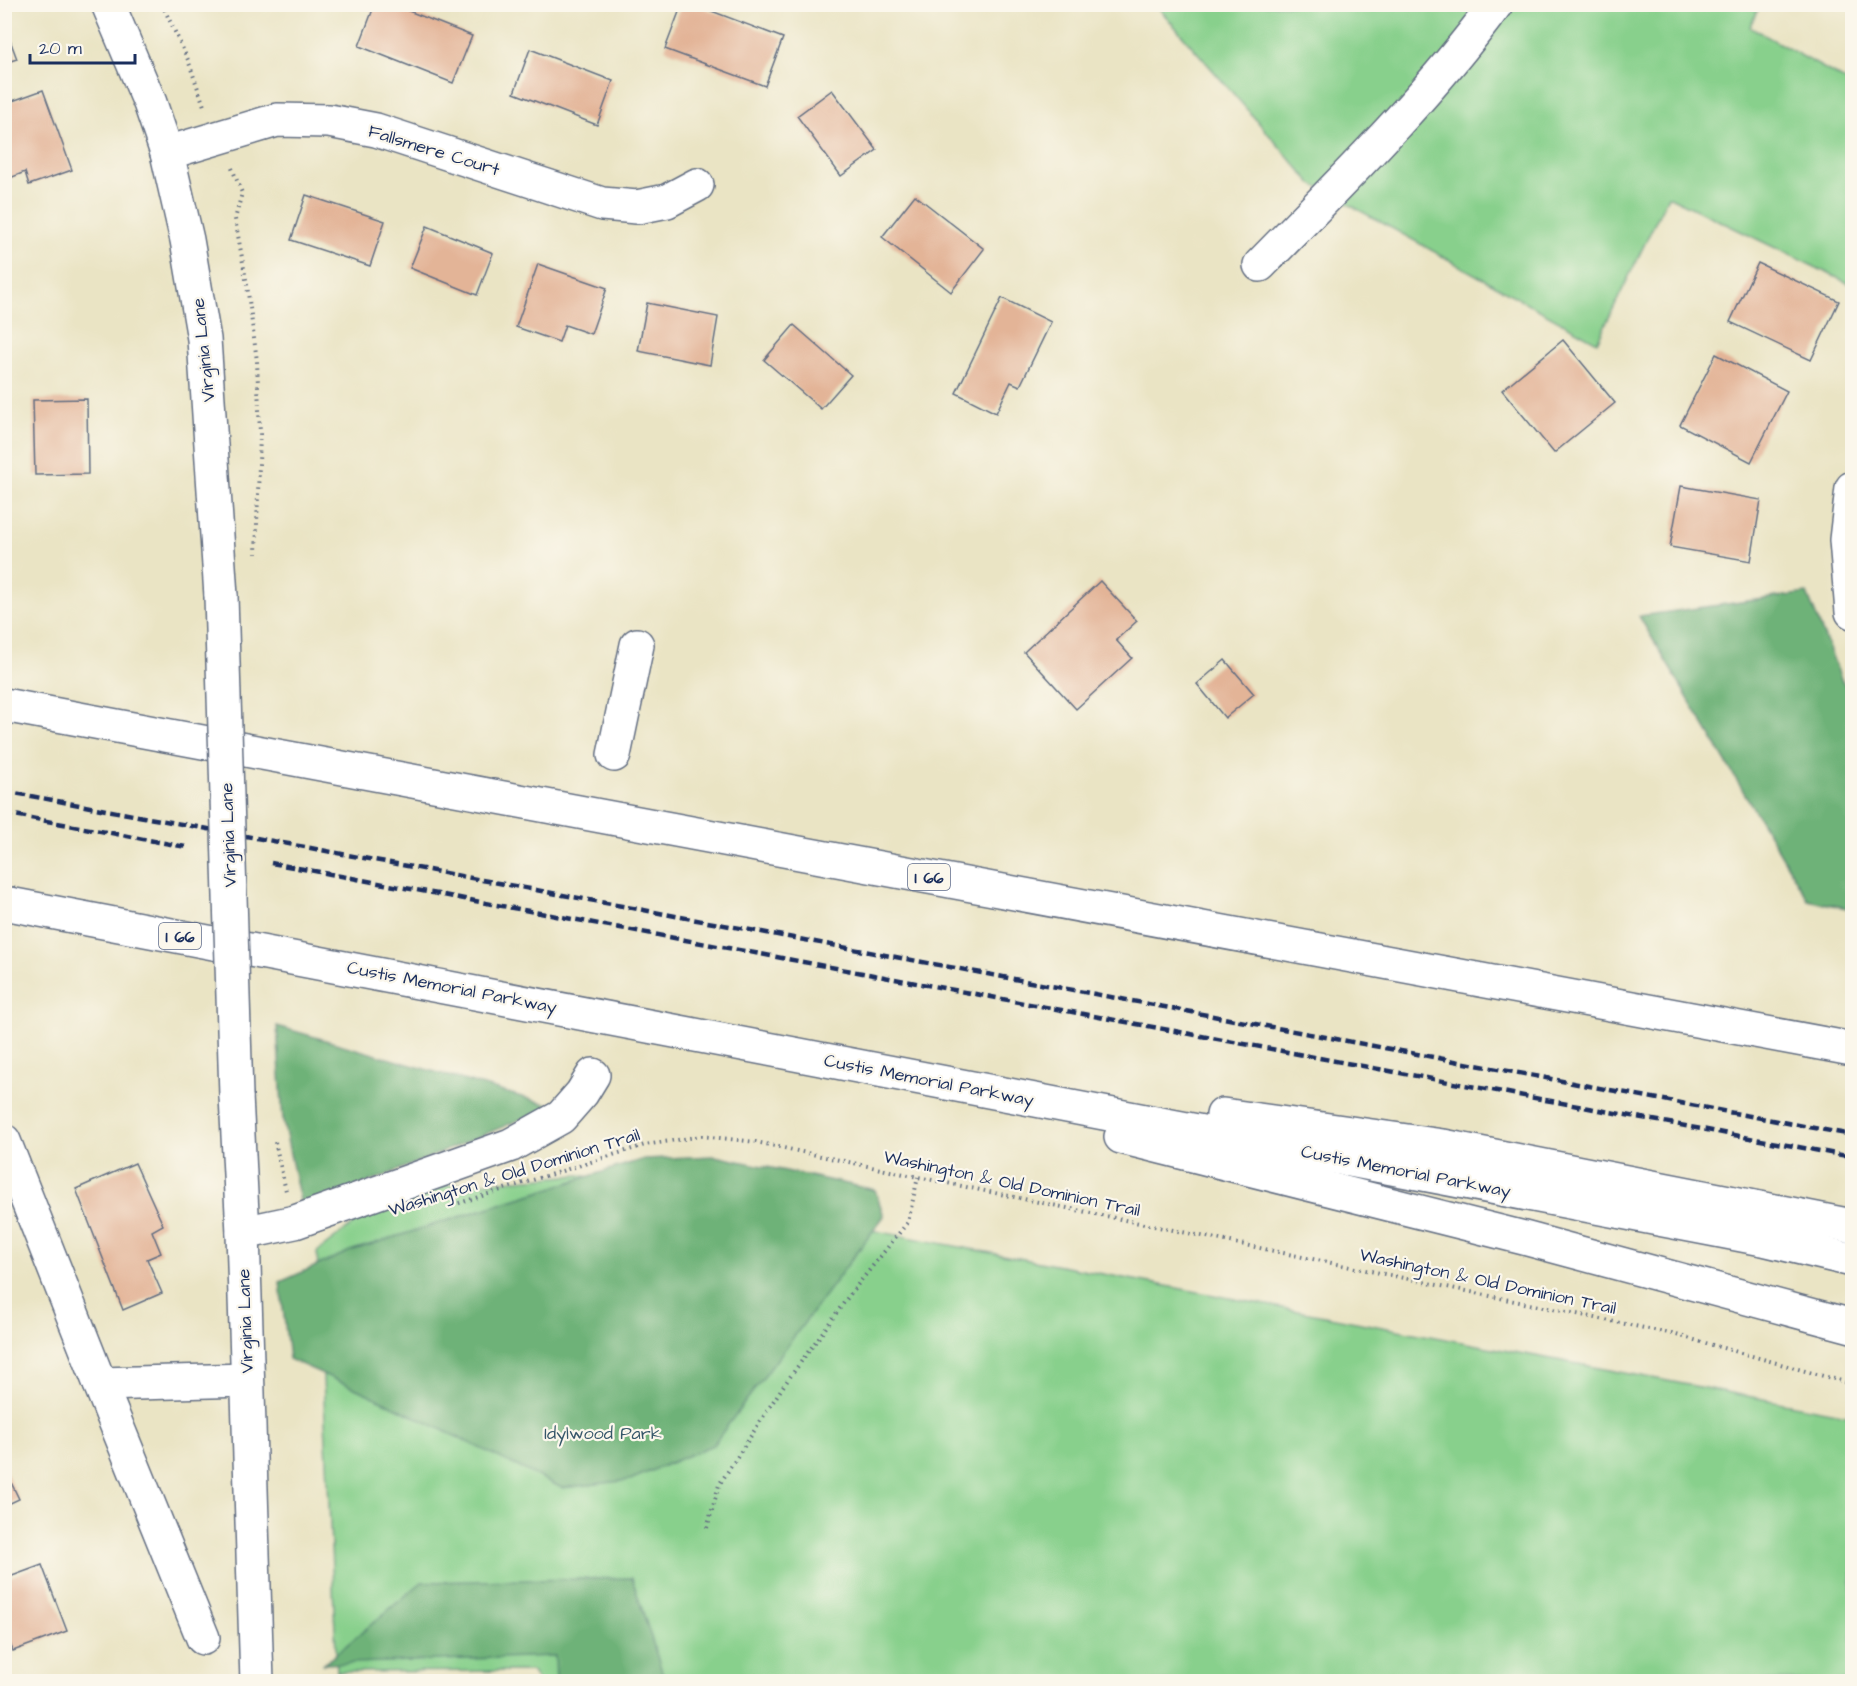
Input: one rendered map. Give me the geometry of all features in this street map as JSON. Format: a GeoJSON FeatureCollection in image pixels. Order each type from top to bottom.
{"type":"FeatureCollection","features":[{"type":"Feature","properties":{"kind":"main road","name":"Virginia Lane"},"geometry":{"type":"LineString","coordinates":[[108,4],[150,103],[167,153],[187,240],[204,339],[221,596],[257,1682]]}},
{"type":"Feature","properties":{"kind":"main road"},"geometry":{"type":"LineString","coordinates":[[1260,265],[1426,92],[1496,4]]}},
{"type":"Feature","properties":{"kind":"main road","name":"Fallsmere Court"},"geometry":{"type":"LineString","coordinates":[[167,153],[277,120],[329,121],[376,130],[602,204],[637,207],[668,201],[697,185]]}},
{"type":"Feature","properties":{"kind":"main road"},"geometry":{"type":"LineString","coordinates":[[1852,488],[1846,540],[1852,612]]}},
{"type":"Feature","properties":{"kind":"main road"},"geometry":{"type":"LineString","coordinates":[[614,755],[637,645]]}},
{"type":"Feature","properties":{"kind":"main road","name":"I 66"},"geometry":{"type":"LineString","coordinates":[[4,705],[1852,1049]]}},
{"type":"Feature","properties":{"kind":"main road","name":"Custis Memorial Parkway"},"geometry":{"type":"LineString","coordinates":[[4,903],[522,1000],[1763,1239],[1852,1260]]}},
{"type":"Feature","properties":{"kind":"main road"},"geometry":{"type":"LineString","coordinates":[[758,1047],[1443,1146],[1852,1226]]}},
{"type":"Feature","properties":{"kind":"main road"},"geometry":{"type":"LineString","coordinates":[[758,1047],[1512,1235],[1802,1312],[1852,1328]]}},
{"type":"Feature","properties":{"kind":"main road"},"geometry":{"type":"LineString","coordinates":[[243,1233],[295,1222],[512,1145],[561,1117],[582,1093],[593,1075]]}},
{"type":"Feature","properties":{"kind":"main road"},"geometry":{"type":"LineString","coordinates":[[4,1141],[203,1638]]}},
{"type":"Feature","properties":{"kind":"main road"},"geometry":{"type":"LineString","coordinates":[[100,1384],[247,1380]]}},
{"type":"Feature","properties":{"kind":"path"},"geometry":{"type":"LineString","coordinates":[[162,4],[188,60],[201,98],[243,193],[236,219],[257,361],[260,434],[255,557]]}},
{"type":"Feature","properties":{"kind":"path"},"geometry":{"type":"LineString","coordinates":[[273,1132],[295,1222]]}},
{"type":"Feature","properties":{"kind":"path","name":"Washington & Old Dominion Trail"},"geometry":{"type":"LineString","coordinates":[[444,1208],[645,1145],[702,1136],[756,1142],[1673,1334],[1852,1384]]}},
{"type":"Feature","properties":{"kind":"path"},"geometry":{"type":"LineString","coordinates":[[707,1528],[719,1485],[782,1388],[851,1293],[908,1222],[918,1177]]}},
{"type":"Feature","properties":{"kind":"green space"},"geometry":{"type":"Polygon","coordinates":[[[1156,5],[1760,5],[1750,27],[1852,84],[1852,285],[1668,196],[1597,342],[1312,184],[1156,5]]]}},
{"type":"Feature","properties":{"kind":"green space"},"geometry":{"type":"Polygon","coordinates":[[[1807,593],[1842,681],[1852,692],[1852,909],[1808,900],[1639,616],[1807,593]]]}},
{"type":"Feature","properties":{"kind":"green space"},"geometry":{"type":"Polygon","coordinates":[[[277,1026],[553,1106],[302,1210],[283,1121],[277,1026]]]}},
{"type":"Feature","properties":{"kind":"green space"},"geometry":{"type":"Polygon","coordinates":[[[715,1156],[875,1190],[884,1216],[713,1445],[630,1480],[562,1488],[368,1394],[289,1359],[280,1282],[350,1251],[644,1159],[715,1156]]]}},
{"type":"Feature","properties":{"kind":"green space","name":"Idylwood Park"},"geometry":{"type":"Polygon","coordinates":[[[580,1175],[1852,1416],[1852,1681],[539,1682],[531,1671],[337,1672],[317,1252],[399,1189],[580,1175]]]}},
{"type":"Feature","properties":{"kind":"green space"},"geometry":{"type":"Polygon","coordinates":[[[632,1578],[665,1681],[556,1681],[555,1656],[324,1664],[422,1582],[632,1578]]]}},
{"type":"Feature","properties":{"kind":"building"},"geometry":{"type":"Polygon","coordinates":[[[375,4],[391,4],[472,36],[453,83],[359,46],[375,4]]]}},
{"type":"Feature","properties":{"kind":"building"},"geometry":{"type":"Polygon","coordinates":[[[682,4],[693,4],[783,38],[765,86],[665,49],[682,4]]]}},
{"type":"Feature","properties":{"kind":"building"},"geometry":{"type":"Polygon","coordinates":[[[4,24],[17,59],[4,63],[4,24]]]}},
{"type":"Feature","properties":{"kind":"building"},"geometry":{"type":"Polygon","coordinates":[[[530,49],[613,81],[597,125],[514,93],[530,49]]]}},
{"type":"Feature","properties":{"kind":"building"},"geometry":{"type":"Polygon","coordinates":[[[43,90],[72,170],[29,185],[25,172],[5,180],[5,157],[9,155],[4,143],[4,104],[43,90]]]}},
{"type":"Feature","properties":{"kind":"building"},"geometry":{"type":"Polygon","coordinates":[[[832,90],[877,150],[841,176],[797,116],[832,90]]]}},
{"type":"Feature","properties":{"kind":"building"},"geometry":{"type":"Polygon","coordinates":[[[306,195],[385,221],[370,266],[291,240],[306,195]]]}},
{"type":"Feature","properties":{"kind":"building"},"geometry":{"type":"Polygon","coordinates":[[[915,195],[984,249],[951,292],[882,237],[915,195]]]}},
{"type":"Feature","properties":{"kind":"building"},"geometry":{"type":"Polygon","coordinates":[[[427,226],[493,253],[477,295],[410,268],[427,226]]]}},
{"type":"Feature","properties":{"kind":"building"},"geometry":{"type":"Polygon","coordinates":[[[1758,263],[1839,301],[1811,360],[1730,322],[1758,263]]]}},
{"type":"Feature","properties":{"kind":"building"},"geometry":{"type":"Polygon","coordinates":[[[538,264],[607,288],[591,334],[565,325],[559,342],[516,327],[538,264]]]}},
{"type":"Feature","properties":{"kind":"building"},"geometry":{"type":"Polygon","coordinates":[[[1002,298],[1051,322],[1020,386],[1011,382],[996,413],[956,393],[1002,298]]]}},
{"type":"Feature","properties":{"kind":"building"},"geometry":{"type":"Polygon","coordinates":[[[647,303],[718,317],[710,365],[638,351],[647,303]]]}},
{"type":"Feature","properties":{"kind":"building"},"geometry":{"type":"Polygon","coordinates":[[[794,325],[851,375],[821,409],[764,360],[794,325]]]}},
{"type":"Feature","properties":{"kind":"building"},"geometry":{"type":"Polygon","coordinates":[[[1563,340],[1615,403],[1554,453],[1502,390],[1563,340]]]}},
{"type":"Feature","properties":{"kind":"building"},"geometry":{"type":"Polygon","coordinates":[[[1716,354],[1787,391],[1751,462],[1680,425],[1716,354]]]}},
{"type":"Feature","properties":{"kind":"building"},"geometry":{"type":"Polygon","coordinates":[[[87,399],[88,474],[35,475],[33,400],[87,399]]]}},
{"type":"Feature","properties":{"kind":"building"},"geometry":{"type":"Polygon","coordinates":[[[1681,486],[1761,500],[1751,561],[1670,547],[1681,486]]]}},
{"type":"Feature","properties":{"kind":"building"},"geometry":{"type":"Polygon","coordinates":[[[1100,581],[1137,621],[1116,640],[1132,658],[1076,709],[1024,652],[1100,581]]]}},
{"type":"Feature","properties":{"kind":"building"},"geometry":{"type":"Polygon","coordinates":[[[1225,660],[1254,694],[1225,718],[1197,684],[1225,660]]]}},
{"type":"Feature","properties":{"kind":"building"},"geometry":{"type":"Polygon","coordinates":[[[135,1163],[163,1225],[152,1231],[161,1253],[147,1259],[162,1293],[123,1310],[76,1189],[135,1163]]]}},
{"type":"Feature","properties":{"kind":"building"},"geometry":{"type":"Polygon","coordinates":[[[4,1468],[19,1499],[4,1506],[4,1468]]]}},
{"type":"Feature","properties":{"kind":"building"},"geometry":{"type":"Polygon","coordinates":[[[42,1565],[67,1631],[13,1651],[4,1628],[4,1579],[42,1565]]]}},
{"type":"Feature","properties":{"kind":"railway"},"geometry":{"type":"LineString","coordinates":[[4,791],[1852,1135]]}},
{"type":"Feature","properties":{"kind":"railway"},"geometry":{"type":"LineString","coordinates":[[4,813],[186,847]]}},
{"type":"Feature","properties":{"kind":"railway"},"geometry":{"type":"LineString","coordinates":[[271,863],[1852,1157]]}}]}
